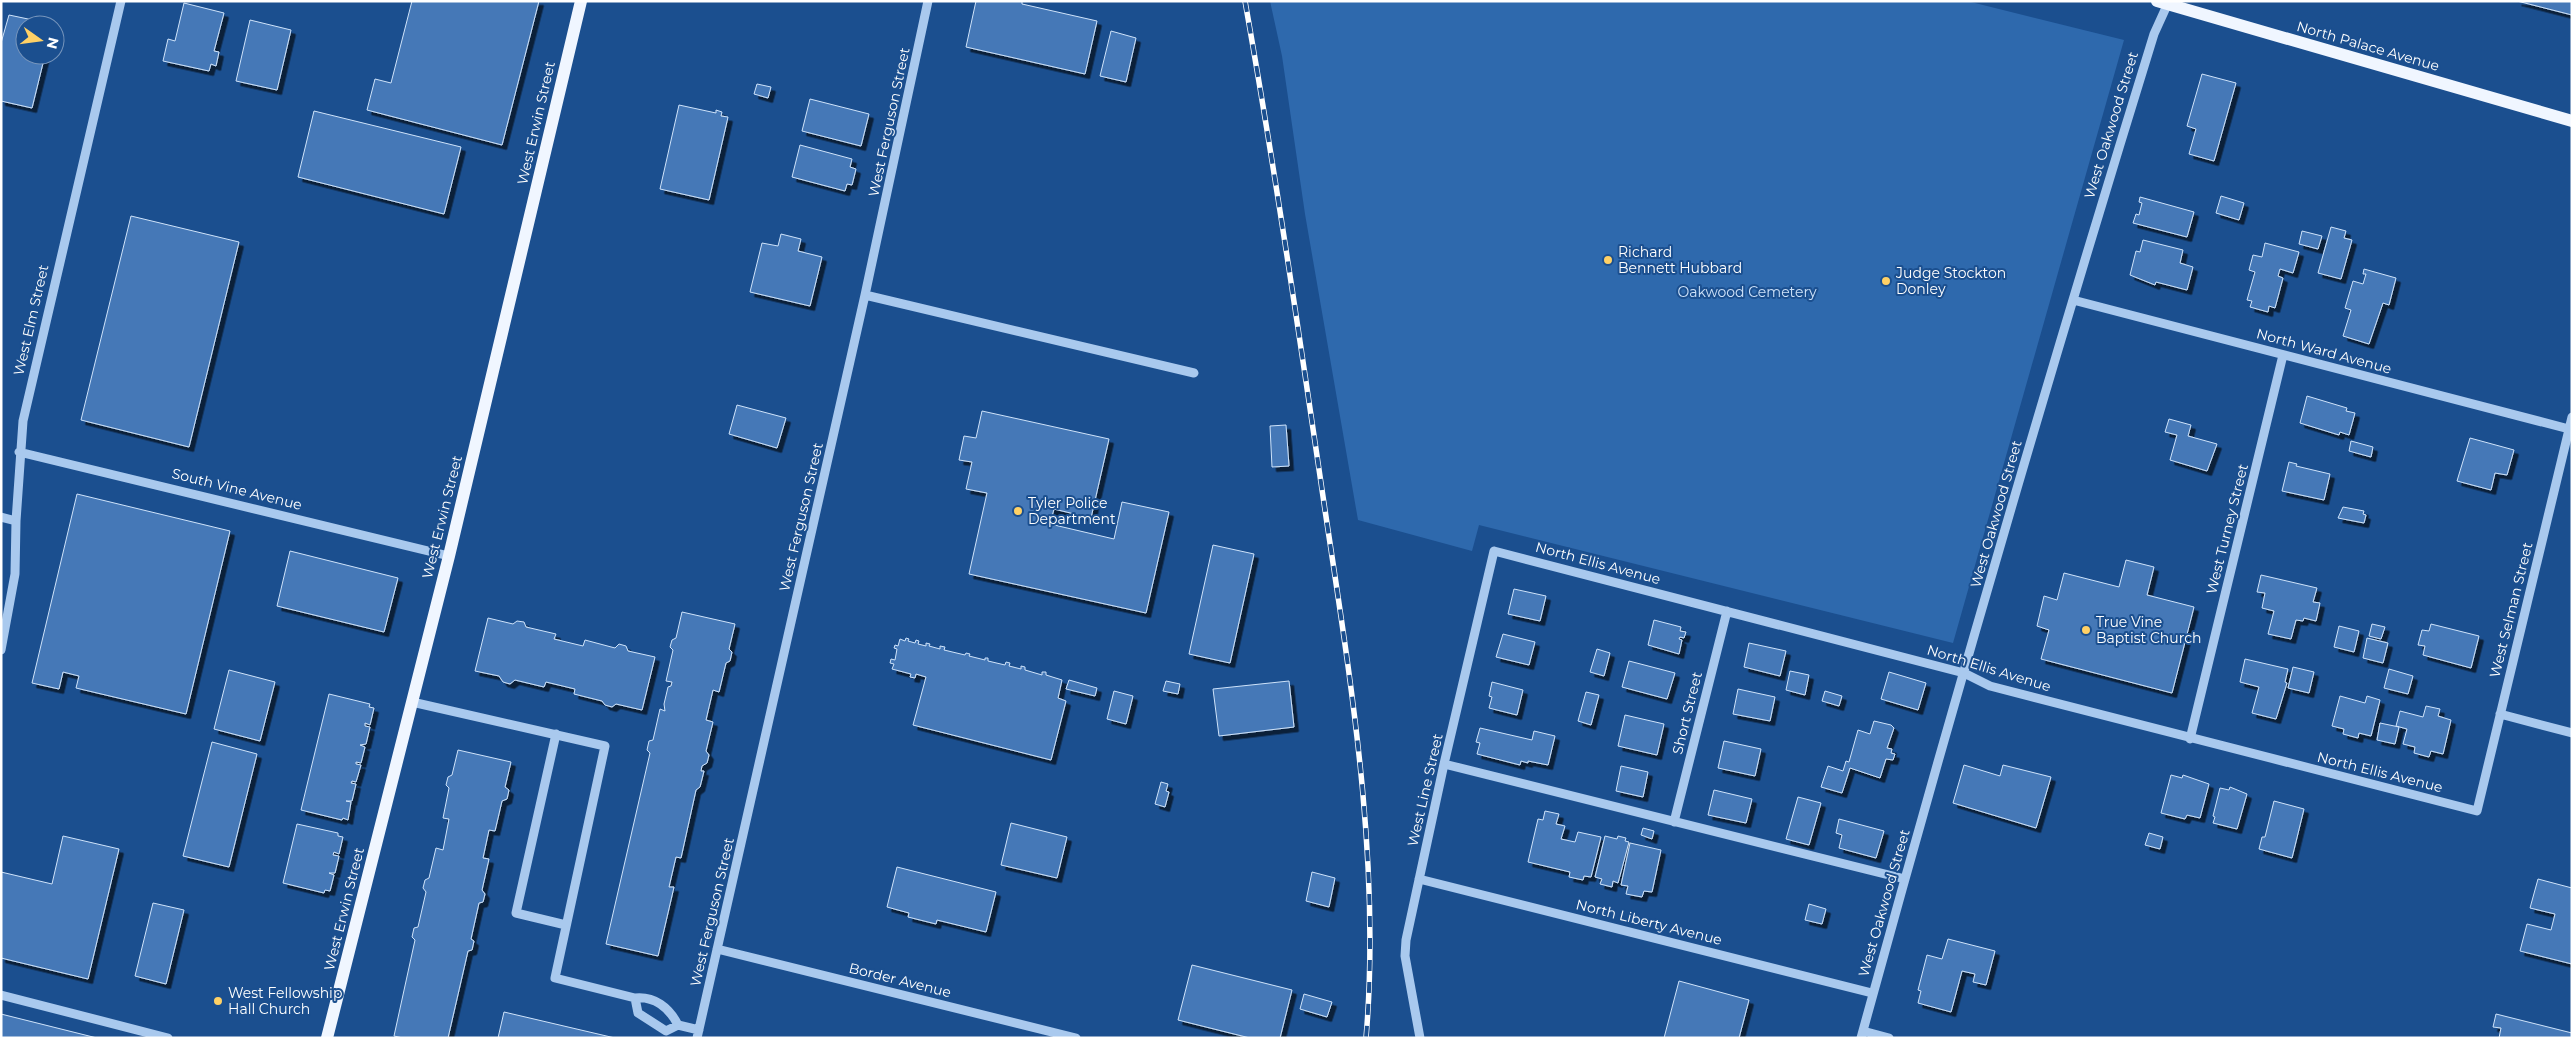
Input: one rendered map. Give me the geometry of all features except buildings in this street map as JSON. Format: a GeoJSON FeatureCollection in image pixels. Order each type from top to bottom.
{"type":"FeatureCollection","features":[{"type":"Feature","properties":{"kind":"main road","name":"West Erwin Street"},"geometry":{"type":"LineString","coordinates":[[327,1038],[448,556],[581,1]]}},
{"type":"Feature","properties":{"kind":"main road","name":"North Palace Avenue"},"geometry":{"type":"LineString","coordinates":[[2165,2],[2572,121]]}},
{"type":"Feature","properties":{"kind":"street","name":"West Elm Street"},"geometry":{"type":"LineString","coordinates":[[1,650],[15,574],[16,521],[23,421],[31,380],[121,1]]}},
{"type":"Feature","properties":{"kind":"street","name":"West Ferguson Street"},"geometry":{"type":"LineString","coordinates":[[698,1034],[866,295],[928,1]]}},
{"type":"Feature","properties":{"kind":"street","name":"West Oakwood Street"},"geometry":{"type":"LineString","coordinates":[[1862,1034],[1872,993],[2073,300],[2165,2]]}},
{"type":"Feature","properties":{"kind":"street"},"geometry":{"type":"LineString","coordinates":[[866,295],[1194,372]]}},
{"type":"Feature","properties":{"kind":"street","name":"North Ward Avenue"},"geometry":{"type":"LineString","coordinates":[[2073,300],[2569,429]]}},
{"type":"Feature","properties":{"kind":"street","name":"West Turney Street"},"geometry":{"type":"LineString","coordinates":[[2190,739],[2283,355]]}},
{"type":"Feature","properties":{"kind":"street","name":"West Selman Street"},"geometry":{"type":"LineString","coordinates":[[2477,811],[2568,446],[2572,417]]}},
{"type":"Feature","properties":{"kind":"street","name":"South Vine Avenue"},"geometry":{"type":"LineString","coordinates":[[20,452],[448,556]]}},
{"type":"Feature","properties":{"kind":"street"},"geometry":{"type":"LineString","coordinates":[[1,518],[16,521]]}},
{"type":"Feature","properties":{"kind":"street","name":"North Ellis Avenue"},"geometry":{"type":"LineString","coordinates":[[1494,551],[1964,673],[1990,686],[2190,739],[2477,811]]}},
{"type":"Feature","properties":{"kind":"street","name":"West Line Street"},"geometry":{"type":"LineString","coordinates":[[1420,1038],[1405,956],[1419,879],[1444,764],[1494,551]]}},
{"type":"Feature","properties":{"kind":"street","name":"Short Street"},"geometry":{"type":"LineString","coordinates":[[1674,822],[1727,611]]}},
{"type":"Feature","properties":{"kind":"street"},"geometry":{"type":"LineString","coordinates":[[412,702],[605,746],[555,978],[635,998],[647,997],[672,1012],[678,1025],[698,1034]]}},
{"type":"Feature","properties":{"kind":"street"},"geometry":{"type":"LineString","coordinates":[[2500,714],[2572,732]]}},
{"type":"Feature","properties":{"kind":"street"},"geometry":{"type":"LineString","coordinates":[[556,734],[516,913],[566,925]]}},
{"type":"Feature","properties":{"kind":"street"},"geometry":{"type":"LineString","coordinates":[[1444,764],[1905,879]]}},
{"type":"Feature","properties":{"kind":"street","name":"North Liberty Avenue"},"geometry":{"type":"LineString","coordinates":[[1419,879],[1872,993]]}},
{"type":"Feature","properties":{"kind":"street","name":"Border Avenue"},"geometry":{"type":"LineString","coordinates":[[718,949],[1076,1038]]}},
{"type":"Feature","properties":{"kind":"street"},"geometry":{"type":"LineString","coordinates":[[1,995],[168,1038]]}},
{"type":"Feature","properties":{"kind":"street"},"geometry":{"type":"LineString","coordinates":[[635,998],[638,1013],[666,1031],[678,1025]]}},
{"type":"Feature","properties":{"kind":"street"},"geometry":{"type":"LineString","coordinates":[[1862,1034],[1889,1038]]}},
{"type":"Feature","properties":{"kind":"green space","name":"Oakwood Cemetery"},"geometry":{"type":"Polygon","coordinates":[[[1270,1],[1967,1],[2124,40],[1953,643],[1479,525],[1472,551],[1358,520],[1305,214],[1282,56],[1270,1]]]}},
{"type":"Feature","properties":{"kind":"railway"},"geometry":{"type":"LineString","coordinates":[[1245,1],[1287,255],[1335,575],[1361,773],[1370,906],[1370,972],[1366,1038]]}},
{"type":"Feature","properties":{"kind":"place","name":"Richard Bennett Hubbard"},"geometry":{"type":"Point","coordinates":[1608,260]}},
{"type":"Feature","properties":{"kind":"place","name":"Judge Stockton Donley"},"geometry":{"type":"Point","coordinates":[1886,281]}},
{"type":"Feature","properties":{"kind":"place","name":"Tyler Police Department"},"geometry":{"type":"Point","coordinates":[1018,511]}},
{"type":"Feature","properties":{"kind":"place","name":"True Vine Baptist Church"},"geometry":{"type":"Point","coordinates":[2086,630]}},
{"type":"Feature","properties":{"kind":"place","name":"West Fellowship Hall Church"},"geometry":{"type":"Point","coordinates":[218,1001]}}]}
